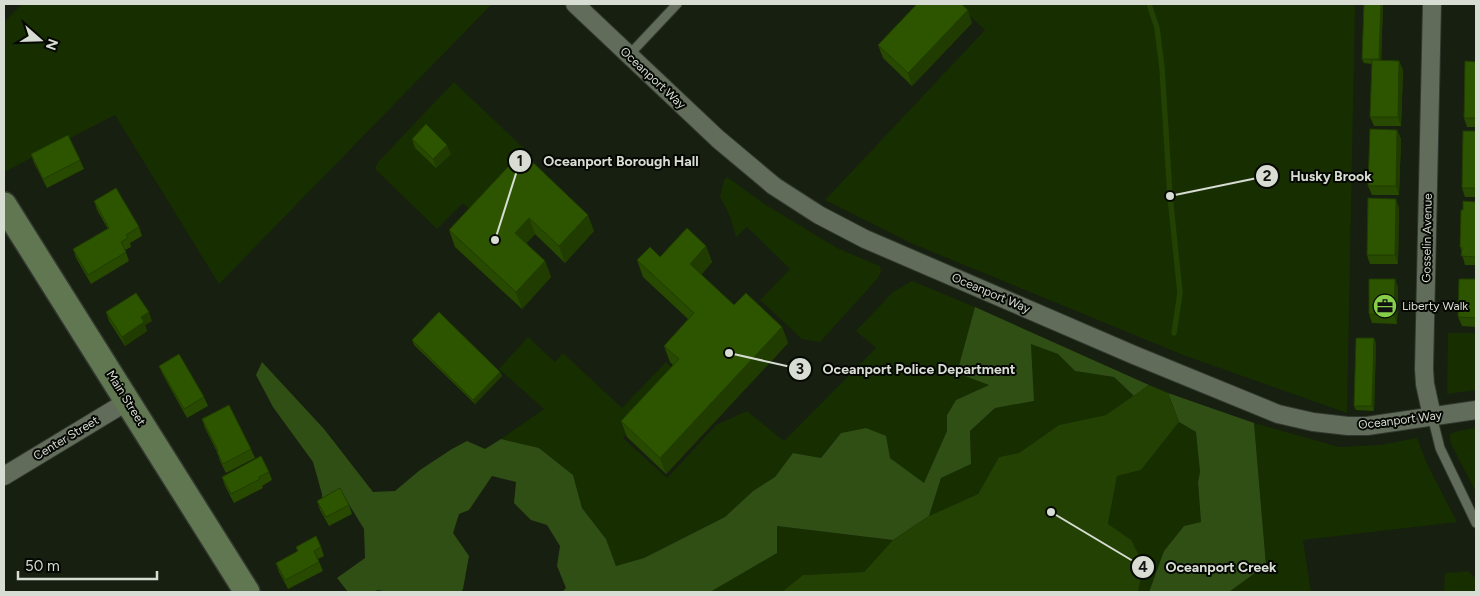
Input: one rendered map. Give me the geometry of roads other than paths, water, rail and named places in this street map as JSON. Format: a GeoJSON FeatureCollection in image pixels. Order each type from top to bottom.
{"type":"FeatureCollection","features":[{"type":"Feature","properties":{"kind":"street","name":"Oceanport Way"},"geometry":{"type":"LineString","coordinates":[[575,4],[718,139],[774,186],[819,215],[865,239],[1134,355],[1278,414],[1313,422],[1348,426],[1386,424],[1476,410]]}},
{"type":"Feature","properties":{"kind":"street","name":"Gosselin Avenue"},"geometry":{"type":"LineString","coordinates":[[1432,4],[1424,368],[1425,384],[1432,416]]}},
{"type":"Feature","properties":{"kind":"street","name":"Main Street"},"geometry":{"type":"LineString","coordinates":[[4,205],[247,592]]}},
{"type":"Feature","properties":{"kind":"street","name":"Center Street"},"geometry":{"type":"LineString","coordinates":[[4,476],[128,401]]}},
{"type":"Feature","properties":{"kind":"lane"},"geometry":{"type":"LineString","coordinates":[[629,55],[677,4]]}},
{"type":"Feature","properties":{"kind":"lane","name":"Gosselin Avenue"},"geometry":{"type":"LineString","coordinates":[[1432,416],[1440,448],[1476,523]]}},
{"type":"Feature","properties":{"kind":"waterway"},"geometry":{"type":"LineString","coordinates":[[1149,4],[1157,28],[1162,68],[1170,196],[1180,293],[1174,333]]}},
{"type":"Feature","properties":{"kind":"place","name":"Husky Brook"},"geometry":{"type":"Point","coordinates":[1170,196]}},
{"type":"Feature","properties":{"kind":"place","name":"Oceanport Borough Hall"},"geometry":{"type":"Point","coordinates":[495,240]}},
{"type":"Feature","properties":{"kind":"place","name":"Liberty Walk"},"geometry":{"type":"Point","coordinates":[1385,306]}},
{"type":"Feature","properties":{"kind":"place","name":"Oceanport Police Department"},"geometry":{"type":"Point","coordinates":[729,353]}},
{"type":"Feature","properties":{"kind":"place","name":"Oceanport Creek"},"geometry":{"type":"Point","coordinates":[1051,512]}}]}
